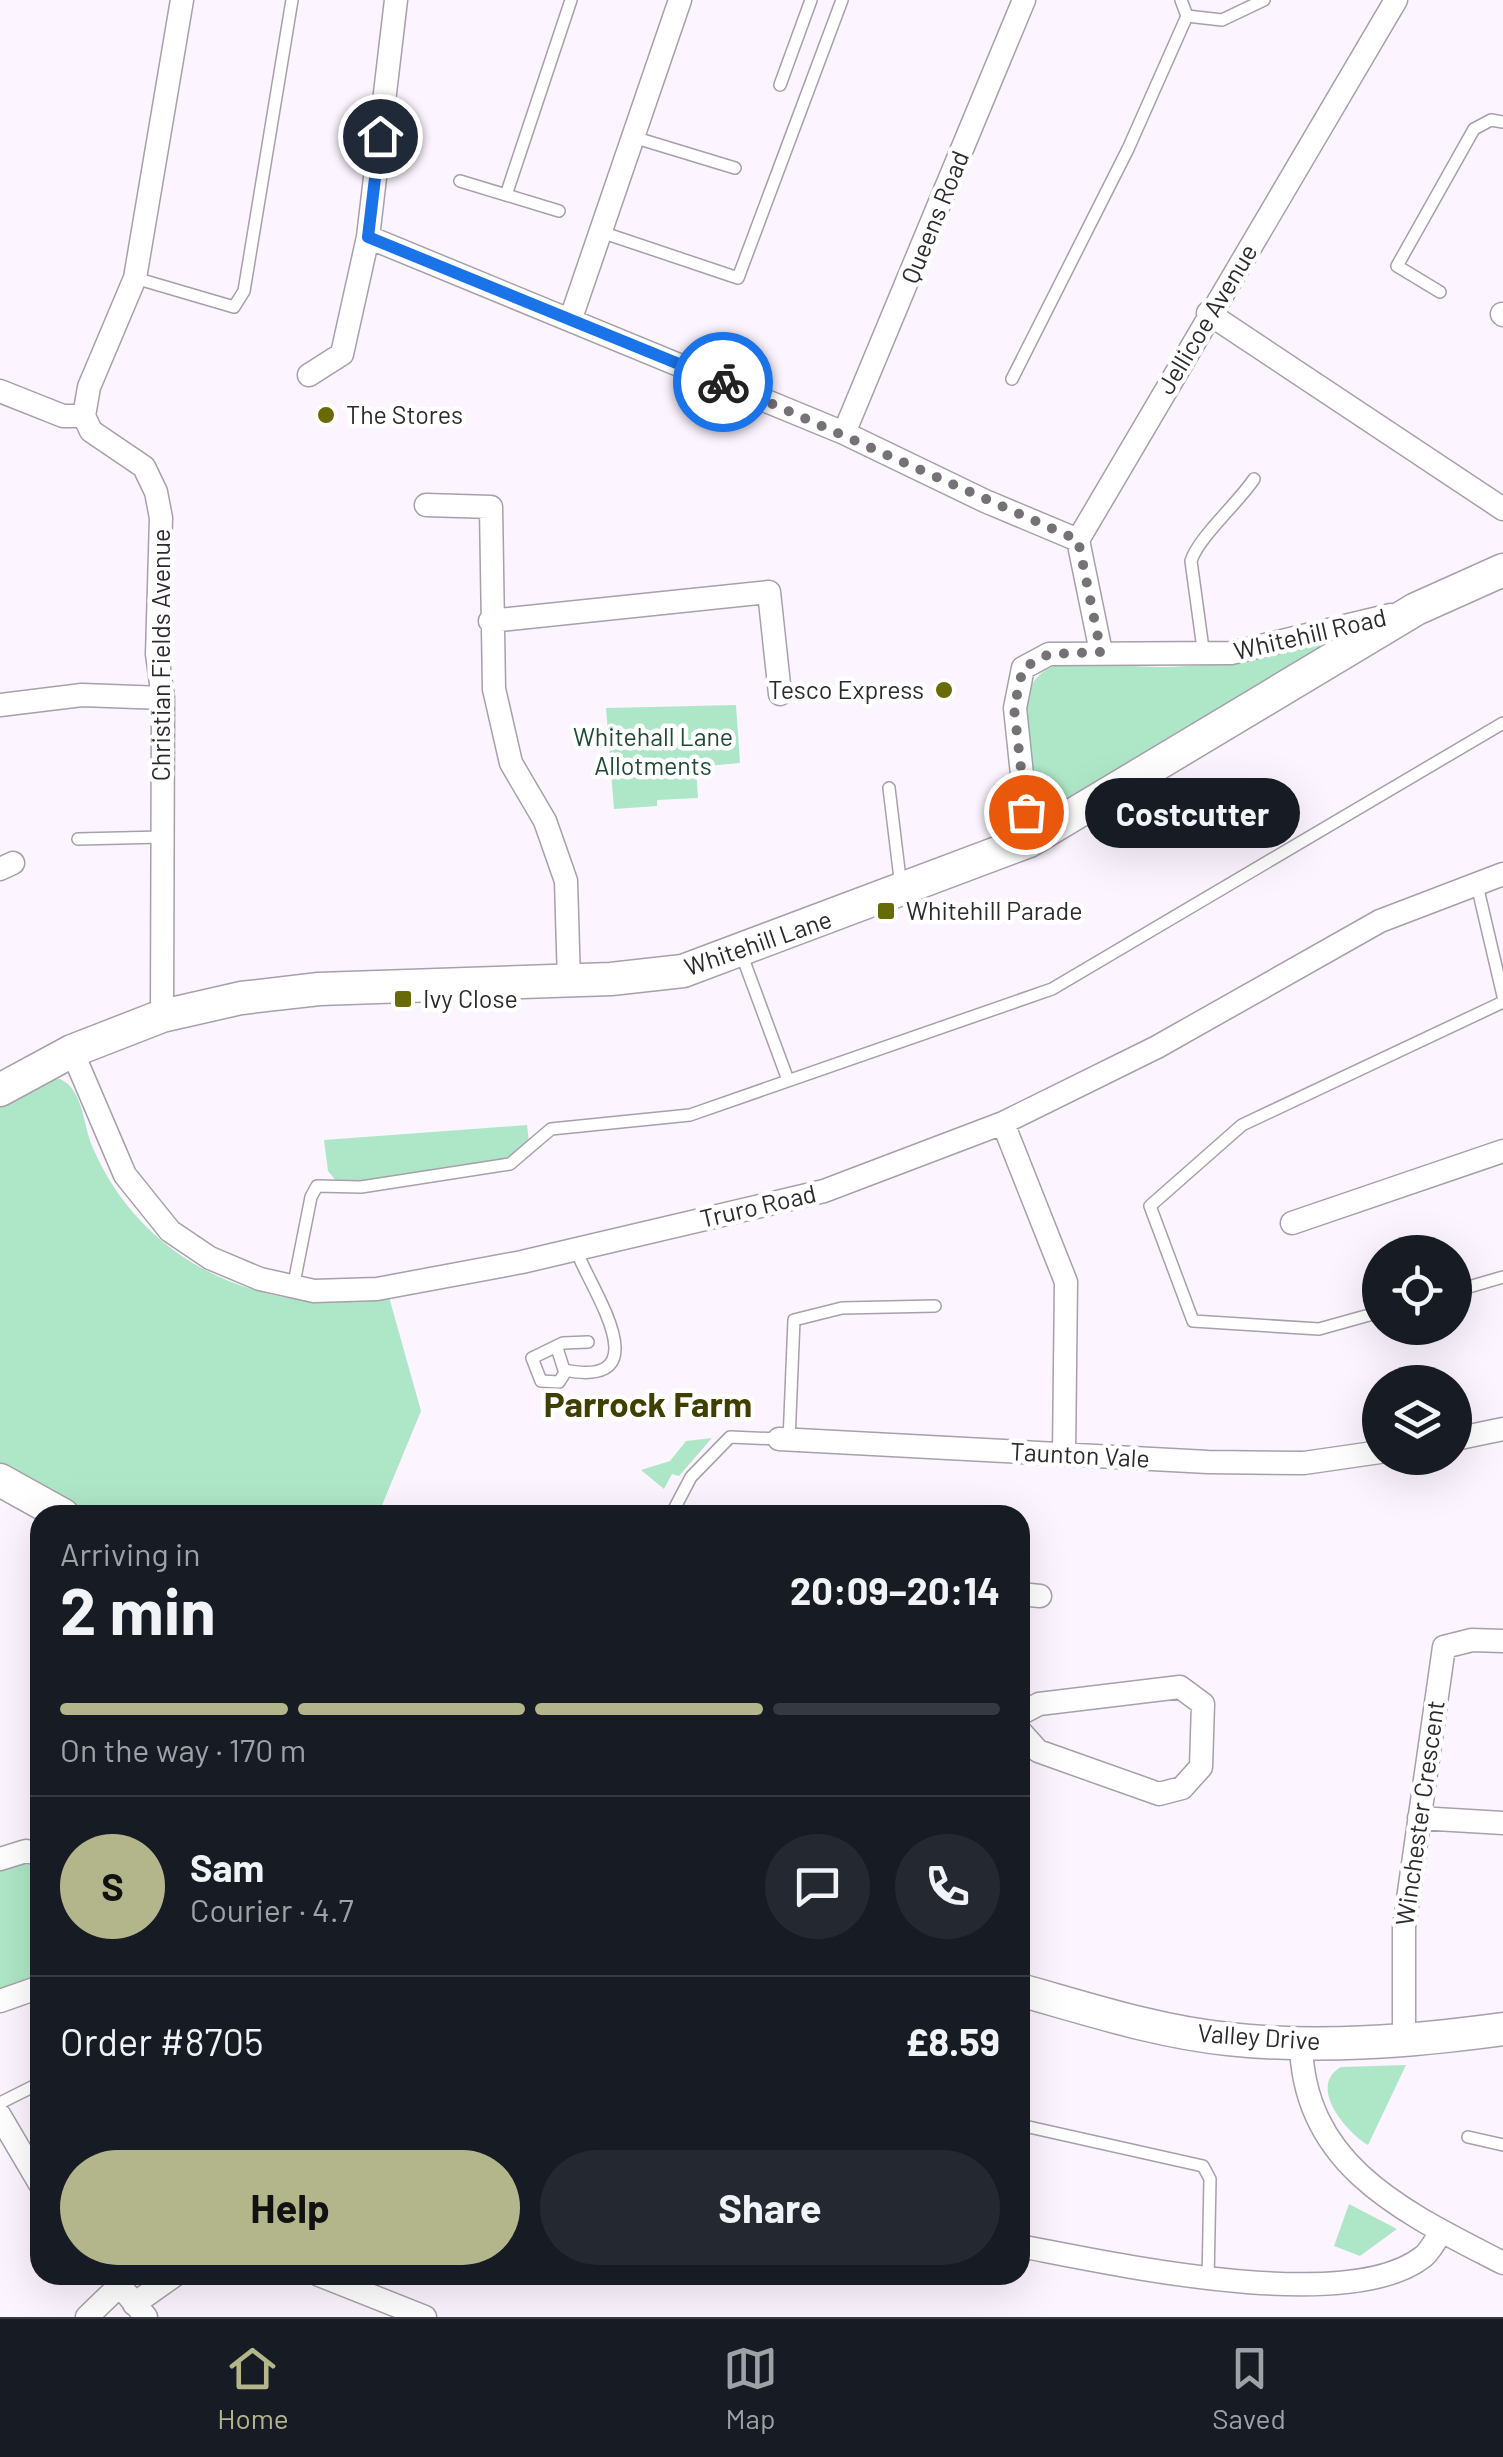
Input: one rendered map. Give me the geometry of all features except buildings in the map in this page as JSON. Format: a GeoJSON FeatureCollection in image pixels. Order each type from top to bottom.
{"type":"FeatureCollection","features":[{"type":"Feature","properties":{"kind":"street"},"geometry":{"type":"LineString","coordinates":[[0,391],[63,416],[84,416],[90,387],[135,278],[182,0]]}},
{"type":"Feature","properties":{"kind":"street"},"geometry":{"type":"LineString","coordinates":[[309,375],[342,354],[368,237],[396,0]]}},
{"type":"Feature","properties":{"kind":"street"},"geometry":{"type":"LineString","coordinates":[[571,318],[680,0]]}},
{"type":"Feature","properties":{"kind":"street","name":"Queens Road"},"geometry":{"type":"LineString","coordinates":[[844,433],[1024,0]]}},
{"type":"Feature","properties":{"kind":"street","name":"Jellicoe Avenue"},"geometry":{"type":"LineString","coordinates":[[1078,540],[1208,312],[1396,0]]}},
{"type":"Feature","properties":{"kind":"street"},"geometry":{"type":"LineString","coordinates":[[368,237],[844,433],[985,501],[1078,540],[1101,652]]}},
{"type":"Feature","properties":{"kind":"street"},"geometry":{"type":"LineString","coordinates":[[1208,312],[1503,509]]}},
{"type":"Feature","properties":{"kind":"street","name":"Christian Fields Avenue"},"geometry":{"type":"LineString","coordinates":[[84,416],[92,430],[144,468],[156,492],[161,518],[156,654],[162,698],[162,1016]]}},
{"type":"Feature","properties":{"kind":"street"},"geometry":{"type":"LineString","coordinates":[[426,505],[491,507],[494,689],[511,763],[545,821],[566,881],[568,982]]}},
{"type":"Feature","properties":{"kind":"street","name":"Whitehill Lane"},"geometry":{"type":"LineString","coordinates":[[0,1090],[72,1050],[162,1016],[241,998],[318,989],[568,982],[683,971],[1030,841],[1416,608],[1503,570]]}},
{"type":"Feature","properties":{"kind":"street"},"geometry":{"type":"LineString","coordinates":[[490,622],[769,592],[780,694]]}},
{"type":"Feature","properties":{"kind":"street","name":"Whitehill Road"},"geometry":{"type":"LineString","coordinates":[[1030,841],[1014,708],[1023,668],[1049,654],[1204,656],[1284,644],[1416,608]]}},
{"type":"Feature","properties":{"kind":"street"},"geometry":{"type":"LineString","coordinates":[[0,705],[82,695],[162,698]]}},
{"type":"Feature","properties":{"kind":"street","name":"Truro Road"},"geometry":{"type":"LineString","coordinates":[[72,1050],[125,1176],[159,1220],[210,1258],[260,1280],[294,1288],[377,1290],[576,1249],[824,1191],[1003,1122],[1158,1046],[1380,921],[1503,874]]}},
{"type":"Feature","properties":{"kind":"street"},"geometry":{"type":"LineString","coordinates":[[1003,1122],[1066,1282],[1064,1454]]}},
{"type":"Feature","properties":{"kind":"street"},"geometry":{"type":"LineString","coordinates":[[1292,1223],[1503,1151]]}},
{"type":"Feature","properties":{"kind":"street"},"geometry":{"type":"LineString","coordinates":[[1472,1435],[1503,1429]]}},
{"type":"Feature","properties":{"kind":"street","name":"Taunton Vale"},"geometry":{"type":"LineString","coordinates":[[784,1440],[1304,1462],[1362,1454]]}},
{"type":"Feature","properties":{"kind":"street"},"geometry":{"type":"LineString","coordinates":[[0,1480],[45,1505]]}},
{"type":"Feature","properties":{"kind":"street","name":"Winchester Crescent"},"geometry":{"type":"LineString","coordinates":[[1404,2040],[1403,1938],[1444,1647],[1472,1640],[1503,1642]]}},
{"type":"Feature","properties":{"kind":"street"},"geometry":{"type":"LineString","coordinates":[[1030,1709],[1039,1704],[1180,1687],[1203,1704],[1201,1767],[1182,1788],[1160,1794],[1038,1751],[1030,1743]]}},
{"type":"Feature","properties":{"kind":"street"},"geometry":{"type":"LineString","coordinates":[[1419,1818],[1503,1823]]}},
{"type":"Feature","properties":{"kind":"street"},"geometry":{"type":"LineString","coordinates":[[0,1859],[30,1852]]}},
{"type":"Feature","properties":{"kind":"street"},"geometry":{"type":"LineString","coordinates":[[0,2001],[30,1991]]}},
{"type":"Feature","properties":{"kind":"street","name":"Valley Drive"},"geometry":{"type":"LineString","coordinates":[[1030,1993],[1164,2028],[1227,2039],[1404,2040],[1503,2028]]}},
{"type":"Feature","properties":{"kind":"street"},"geometry":{"type":"LineString","coordinates":[[1300,2042],[1302,2082],[1314,2116],[1349,2164],[1380,2196],[1503,2262]]}},
{"type":"Feature","properties":{"kind":"street"},"geometry":{"type":"LineString","coordinates":[[0,2116],[30,2167]]}},
{"type":"Feature","properties":{"kind":"street"},"geometry":{"type":"LineString","coordinates":[[1030,2248],[1208,2280],[1351,2284],[1425,2256],[1442,2231]]}},
{"type":"Feature","properties":{"kind":"street"},"geometry":{"type":"LineString","coordinates":[[87,2317],[153,2285]]}},
{"type":"Feature","properties":{"kind":"street"},"geometry":{"type":"LineString","coordinates":[[345,2285],[425,2317]]}},
{"type":"Feature","properties":{"kind":"lane"},"geometry":{"type":"LineString","coordinates":[[135,278],[234,307],[244,291],[292,0]]}},
{"type":"Feature","properties":{"kind":"lane"},"geometry":{"type":"LineString","coordinates":[[506,194],[571,0]]}},
{"type":"Feature","properties":{"kind":"lane"},"geometry":{"type":"LineString","coordinates":[[780,85],[811,0]]}},
{"type":"Feature","properties":{"kind":"lane"},"geometry":{"type":"LineString","coordinates":[[601,232],[738,278],[842,2],[826,0]]}},
{"type":"Feature","properties":{"kind":"lane"},"geometry":{"type":"LineString","coordinates":[[1012,379],[1128,148],[1187,16],[1181,0]]}},
{"type":"Feature","properties":{"kind":"lane"},"geometry":{"type":"LineString","coordinates":[[1187,16],[1222,20],[1264,0]]}},
{"type":"Feature","properties":{"kind":"lane"},"geometry":{"type":"LineString","coordinates":[[1440,292],[1398,266],[1474,130],[1482,123],[1503,122]]}},
{"type":"Feature","properties":{"kind":"lane"},"geometry":{"type":"LineString","coordinates":[[633,136],[735,168]]}},
{"type":"Feature","properties":{"kind":"lane"},"geometry":{"type":"LineString","coordinates":[[460,182],[559,211]]}},
{"type":"Feature","properties":{"kind":"lane"},"geometry":{"type":"LineString","coordinates":[[1204,656],[1191,560],[1195,549],[1230,514],[1254,479]]}},
{"type":"Feature","properties":{"kind":"lane"},"geometry":{"type":"LineString","coordinates":[[294,1288],[310,1197],[318,1186],[361,1187],[500,1166],[517,1160],[551,1129],[690,1115],[1052,989],[1503,723]]}},
{"type":"Feature","properties":{"kind":"lane"},"geometry":{"type":"LineString","coordinates":[[889,788],[902,892]]}},
{"type":"Feature","properties":{"kind":"lane"},"geometry":{"type":"LineString","coordinates":[[78,839],[162,838]]}},
{"type":"Feature","properties":{"kind":"lane"},"geometry":{"type":"LineString","coordinates":[[1362,1317],[1318,1329],[1194,1321],[1150,1206],[1242,1125],[1503,999],[1477,885]]}},
{"type":"Feature","properties":{"kind":"lane"},"geometry":{"type":"LineString","coordinates":[[740,950],[788,1080]]}},
{"type":"Feature","properties":{"kind":"lane"},"geometry":{"type":"LineString","coordinates":[[566,1372],[597,1371],[610,1358],[614,1344],[611,1317],[576,1249]]}},
{"type":"Feature","properties":{"kind":"lane"},"geometry":{"type":"LineString","coordinates":[[1472,1286],[1503,1277]]}},
{"type":"Feature","properties":{"kind":"lane"},"geometry":{"type":"LineString","coordinates":[[676,1505],[691,1476],[730,1436],[784,1440],[794,1320],[842,1308],[936,1306]]}},
{"type":"Feature","properties":{"kind":"lane"},"geometry":{"type":"LineString","coordinates":[[566,1372],[559,1382],[538,1378],[532,1358],[568,1341],[588,1342]]}},
{"type":"Feature","properties":{"kind":"lane"},"geometry":{"type":"LineString","coordinates":[[557,1348],[566,1372]]}},
{"type":"Feature","properties":{"kind":"lane"},"geometry":{"type":"LineString","coordinates":[[0,2102],[30,2088]]}},
{"type":"Feature","properties":{"kind":"lane"},"geometry":{"type":"LineString","coordinates":[[1030,2127],[1204,2166],[1210,2179],[1208,2280]]}},
{"type":"Feature","properties":{"kind":"lane"},"geometry":{"type":"LineString","coordinates":[[1468,2137],[1503,2144]]}},
{"type":"Feature","properties":{"kind":"green space"},"geometry":{"type":"Polygon","coordinates":[[[1339,637],[1039,820],[1033,815],[1038,804],[1027,708],[1033,683],[1051,667],[1076,662],[1149,667],[1219,664],[1264,657],[1339,637]]]}},
{"type":"Feature","properties":{"kind":"green space","name":"Whitehall Lane Allotments"},"geometry":{"type":"Polygon","coordinates":[[[736,705],[740,763],[696,767],[698,798],[657,800],[657,806],[614,809],[606,708],[736,705]]]}},
{"type":"Feature","properties":{"kind":"green space"},"geometry":{"type":"Polygon","coordinates":[[[60,1079],[68,1084],[78,1099],[92,1146],[114,1187],[142,1222],[176,1251],[213,1274],[254,1290],[298,1299],[343,1302],[389,1297],[421,1411],[382,1505],[77,1505],[0,1466],[0,1106],[45,1080],[60,1079]]]}},
{"type":"Feature","properties":{"kind":"green space"},"geometry":{"type":"Polygon","coordinates":[[[527,1125],[529,1142],[515,1158],[357,1185],[338,1183],[328,1171],[324,1140],[527,1125]]]}},
{"type":"Feature","properties":{"kind":"green space"},"geometry":{"type":"Polygon","coordinates":[[[712,1438],[679,1476],[672,1474],[664,1489],[641,1470],[670,1461],[686,1441],[712,1438]]]}},
{"type":"Feature","properties":{"kind":"green space"},"geometry":{"type":"Polygon","coordinates":[[[30,1861],[30,1986],[0,1996],[0,1862],[30,1861]]]}},
{"type":"Feature","properties":{"kind":"green space"},"geometry":{"type":"Polygon","coordinates":[[[1406,2065],[1368,2145],[1333,2108],[1328,2085],[1331,2075],[1341,2067],[1406,2065]]]}},
{"type":"Feature","properties":{"kind":"green space"},"geometry":{"type":"Polygon","coordinates":[[[1349,2204],[1397,2229],[1360,2256],[1334,2246],[1349,2204]]]}},
{"type":"Feature","properties":{"kind":"way so far"},"geometry":{"type":"LineString","coordinates":[[723,382],[1078,540],[1101,652],[1049,654],[1023,668],[1014,708],[1026,812]]}},
{"type":"Feature","properties":{"kind":"place","name":"The Stores"},"geometry":{"type":"Point","coordinates":[326,415]}},
{"type":"Feature","properties":{"kind":"place","name":"Tesco Express"},"geometry":{"type":"Point","coordinates":[944,690]}},
{"type":"Feature","properties":{"kind":"place","name":"Costcutter"},"geometry":{"type":"Point","coordinates":[1026,812]}},
{"type":"Feature","properties":{"kind":"place","name":"Whitehill Parade"},"geometry":{"type":"Point","coordinates":[886,911]}},
{"type":"Feature","properties":{"kind":"place","name":"Ivy Close"},"geometry":{"type":"Point","coordinates":[403,999]}},
{"type":"Feature","properties":{"kind":"district","name":"Parrock Farm"},"geometry":{"type":"Point","coordinates":[648,1405]}},
{"type":"Feature","properties":{"kind":"route"},"geometry":{"type":"LineString","coordinates":[[380,136],[368,237],[723,382]]}}]}
